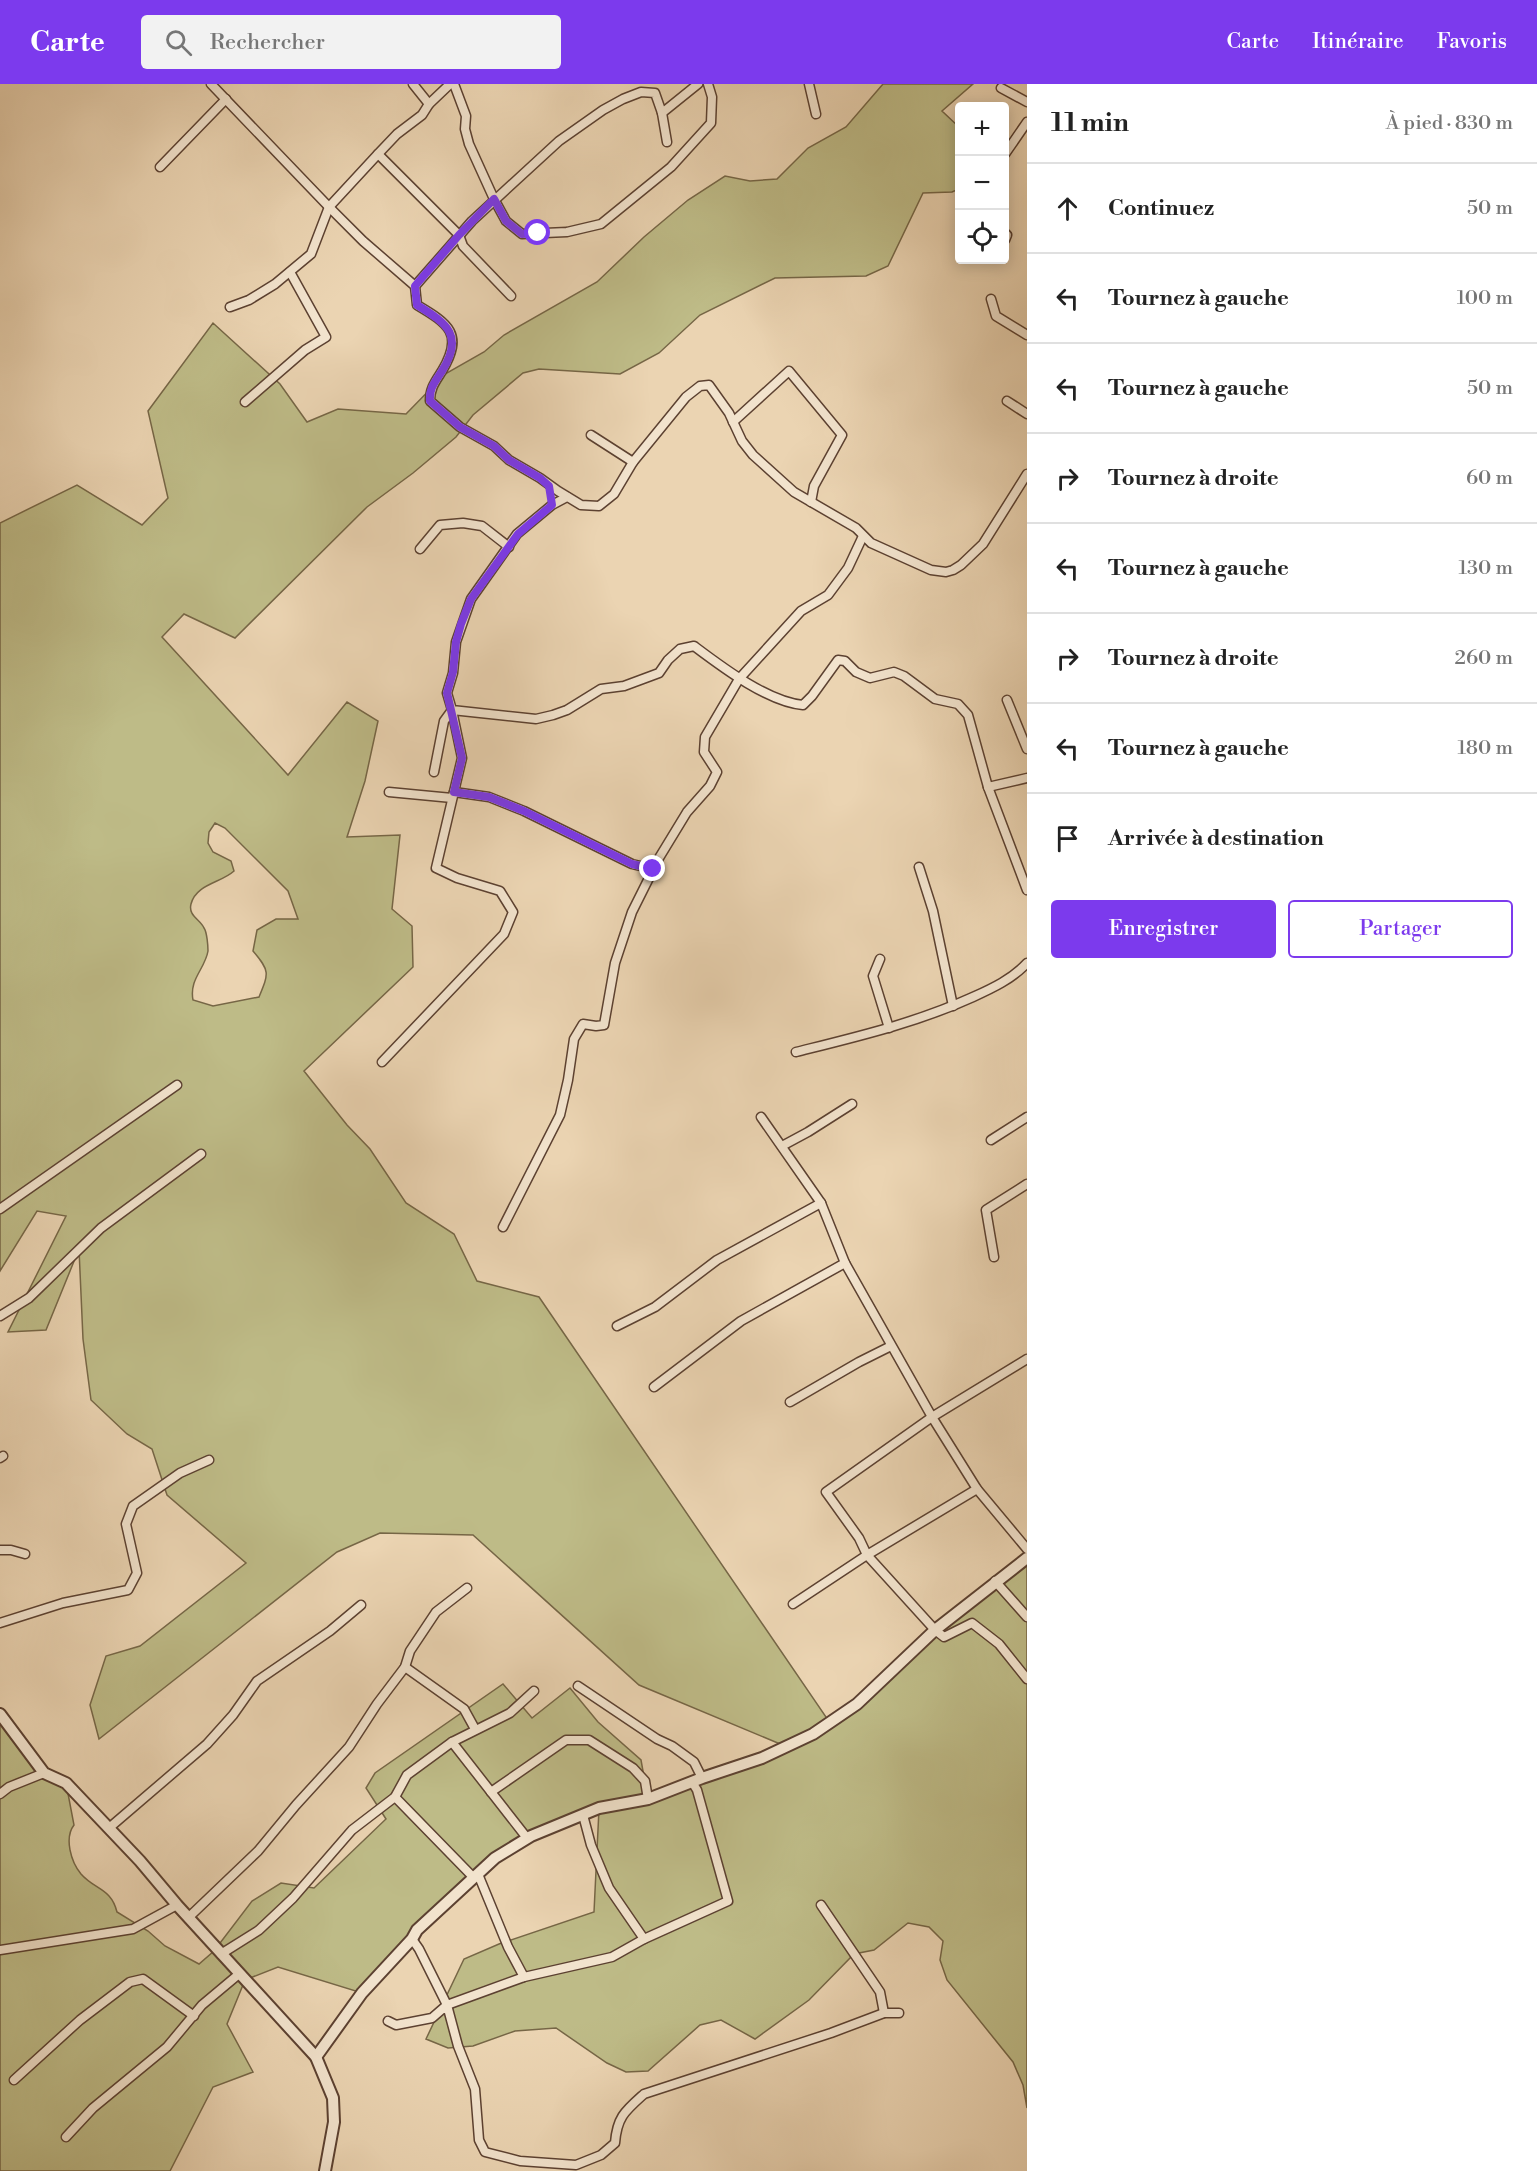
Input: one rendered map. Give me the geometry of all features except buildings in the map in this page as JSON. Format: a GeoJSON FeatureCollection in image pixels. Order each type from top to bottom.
{"type":"FeatureCollection","features":[{"type":"Feature","properties":{"kind":"street"},"geometry":{"type":"LineString","coordinates":[[211,84],[363,241],[415,286],[417,305],[441,319],[453,336],[453,347],[430,390],[430,401],[460,427],[494,446],[509,460],[581,505],[599,506],[614,494],[633,462],[686,397],[700,386],[709,385],[742,441],[753,455],[795,492],[856,528],[871,543],[931,570],[946,572],[962,565],[983,544],[1027,474]]}},
{"type":"Feature","properties":{"kind":"street"},"geometry":{"type":"LineString","coordinates":[[413,84],[429,104]]}},
{"type":"Feature","properties":{"kind":"street"},"geometry":{"type":"LineString","coordinates":[[230,307],[249,300],[275,284],[311,254],[329,207],[397,134],[422,114],[450,84]]}},
{"type":"Feature","properties":{"kind":"street"},"geometry":{"type":"LineString","coordinates":[[454,84],[466,116],[465,129],[469,144],[506,221],[522,234],[567,232],[600,224],[671,167],[711,123],[712,97],[708,84]]}},
{"type":"Feature","properties":{"kind":"street"},"geometry":{"type":"LineString","coordinates":[[662,113],[698,84]]}},
{"type":"Feature","properties":{"kind":"street"},"geometry":{"type":"LineString","coordinates":[[809,84],[816,114]]}},
{"type":"Feature","properties":{"kind":"street"},"geometry":{"type":"LineString","coordinates":[[1001,88],[1027,102]]}},
{"type":"Feature","properties":{"kind":"street"},"geometry":{"type":"LineString","coordinates":[[415,286],[494,199],[559,141],[603,110],[641,92],[655,93],[662,113],[667,142]]}},
{"type":"Feature","properties":{"kind":"street"},"geometry":{"type":"LineString","coordinates":[[160,167],[226,99]]}},
{"type":"Feature","properties":{"kind":"street"},"geometry":{"type":"LineString","coordinates":[[1009,148],[1027,122]]}},
{"type":"Feature","properties":{"kind":"street"},"geometry":{"type":"LineString","coordinates":[[378,154],[459,235],[463,246],[511,296]]}},
{"type":"Feature","properties":{"kind":"street"},"geometry":{"type":"LineString","coordinates":[[245,402],[305,350],[326,337],[290,272]]}},
{"type":"Feature","properties":{"kind":"street"},"geometry":{"type":"LineString","coordinates":[[991,299],[996,316],[1027,335]]}},
{"type":"Feature","properties":{"kind":"street"},"geometry":{"type":"LineString","coordinates":[[733,423],[789,371],[842,435],[814,486],[811,502]]}},
{"type":"Feature","properties":{"kind":"street"},"geometry":{"type":"LineString","coordinates":[[1007,401],[1027,414]]}},
{"type":"Feature","properties":{"kind":"street"},"geometry":{"type":"LineString","coordinates":[[591,435],[633,462]]}},
{"type":"Feature","properties":{"kind":"street"},"geometry":{"type":"LineString","coordinates":[[549,486],[552,505]]}},
{"type":"Feature","properties":{"kind":"street"},"geometry":{"type":"LineString","coordinates":[[382,1062],[504,934],[513,912],[500,891],[457,878],[436,868],[462,758],[447,693],[453,672],[456,642],[471,599],[518,534],[552,505],[567,497]]}},
{"type":"Feature","properties":{"kind":"street"},"geometry":{"type":"LineString","coordinates":[[420,549],[440,525],[463,523],[482,526],[509,547]]}},
{"type":"Feature","properties":{"kind":"street"},"geometry":{"type":"LineString","coordinates":[[503,1227],[560,1115],[574,1039],[583,1024],[604,1025],[615,963],[632,912],[653,869],[687,812],[710,786],[717,772],[704,752],[705,737],[739,679],[801,612],[828,596],[848,568],[863,536]]}},
{"type":"Feature","properties":{"kind":"street"},"geometry":{"type":"LineString","coordinates":[[452,710],[536,719],[553,715],[567,710],[602,688],[624,686],[659,673],[680,649],[694,646],[739,679],[789,704],[803,705],[838,660],[845,661],[856,672],[870,678],[894,672],[904,676],[935,699],[958,704],[968,715],[988,787],[1027,890]]}},
{"type":"Feature","properties":{"kind":"street"},"geometry":{"type":"LineString","coordinates":[[1007,700],[1027,749]]}},
{"type":"Feature","properties":{"kind":"street"},"geometry":{"type":"LineString","coordinates":[[434,772],[444,721],[452,710]]}},
{"type":"Feature","properties":{"kind":"street"},"geometry":{"type":"LineString","coordinates":[[988,787],[1027,778]]}},
{"type":"Feature","properties":{"kind":"street"},"geometry":{"type":"LineString","coordinates":[[389,792],[489,797],[632,864],[653,869]]}},
{"type":"Feature","properties":{"kind":"street"},"geometry":{"type":"LineString","coordinates":[[919,867],[933,911],[953,1006]]}},
{"type":"Feature","properties":{"kind":"street"},"geometry":{"type":"LineString","coordinates":[[880,959],[873,976],[889,1028]]}},
{"type":"Feature","properties":{"kind":"street"},"geometry":{"type":"LineString","coordinates":[[796,1052],[889,1028],[953,1006],[1016,975],[1027,963]]}},
{"type":"Feature","properties":{"kind":"street"},"geometry":{"type":"LineString","coordinates":[[0,1208],[177,1085]]}},
{"type":"Feature","properties":{"kind":"street"},"geometry":{"type":"LineString","coordinates":[[782,1146],[852,1104]]}},
{"type":"Feature","properties":{"kind":"street"},"geometry":{"type":"LineString","coordinates":[[761,1117],[821,1203],[845,1263],[932,1417],[977,1489],[1027,1549]]}},
{"type":"Feature","properties":{"kind":"street"},"geometry":{"type":"LineString","coordinates":[[991,1140],[1027,1118]]}},
{"type":"Feature","properties":{"kind":"street"},"geometry":{"type":"LineString","coordinates":[[0,1316],[29,1298],[101,1228],[201,1154]]}},
{"type":"Feature","properties":{"kind":"street"},"geometry":{"type":"LineString","coordinates":[[994,1257],[986,1210],[1027,1184]]}},
{"type":"Feature","properties":{"kind":"street"},"geometry":{"type":"LineString","coordinates":[[617,1326],[655,1307],[717,1260],[821,1203]]}},
{"type":"Feature","properties":{"kind":"street"},"geometry":{"type":"LineString","coordinates":[[654,1387],[741,1321],[845,1263]]}},
{"type":"Feature","properties":{"kind":"street"},"geometry":{"type":"LineString","coordinates":[[790,1402],[891,1346]]}},
{"type":"Feature","properties":{"kind":"street"},"geometry":{"type":"LineString","coordinates":[[1027,1359],[932,1417],[826,1492],[859,1538],[867,1555],[935,1630],[944,1637],[972,1623],[999,1644],[1027,1679]]}},
{"type":"Feature","properties":{"kind":"street"},"geometry":{"type":"LineString","coordinates":[[0,1623],[63,1603],[129,1590],[137,1573],[126,1524],[133,1506],[180,1473],[209,1460]]}},
{"type":"Feature","properties":{"kind":"street"},"geometry":{"type":"LineString","coordinates":[[793,1604],[867,1555],[977,1489]]}},
{"type":"Feature","properties":{"kind":"street"},"geometry":{"type":"LineString","coordinates":[[0,1551],[11,1550],[25,1554]]}},
{"type":"Feature","properties":{"kind":"street"},"geometry":{"type":"LineString","coordinates":[[316,2057],[362,1993],[412,1939],[417,1930],[495,1858],[528,1838],[598,1808],[648,1799],[762,1758],[813,1734],[857,1704],[935,1630],[994,1581],[1027,1558]]}},
{"type":"Feature","properties":{"kind":"street"},"geometry":{"type":"LineString","coordinates":[[994,1581],[1027,1617]]}},
{"type":"Feature","properties":{"kind":"street"},"geometry":{"type":"LineString","coordinates":[[189,1917],[258,1851],[296,1805],[349,1748],[377,1704],[405,1667],[410,1651],[436,1612],[467,1588]]}},
{"type":"Feature","properties":{"kind":"street"},"geometry":{"type":"LineString","coordinates":[[109,1828],[207,1744],[233,1715],[257,1681],[330,1631],[362,1605]]}},
{"type":"Feature","properties":{"kind":"street"},"geometry":{"type":"LineString","coordinates":[[405,1667],[464,1709],[475,1729]]}},
{"type":"Feature","properties":{"kind":"street"},"geometry":{"type":"LineString","coordinates":[[388,2021],[396,2025],[432,2018],[447,2006],[525,1977],[612,1957],[644,1939],[728,1901],[697,1790],[694,1762],[578,1686]]}},
{"type":"Feature","properties":{"kind":"street"},"geometry":{"type":"LineString","coordinates":[[221,1953],[260,1930],[293,1898],[352,1830],[395,1797],[407,1775],[452,1742],[510,1713],[534,1691]]}},
{"type":"Feature","properties":{"kind":"street"},"geometry":{"type":"LineString","coordinates":[[0,1714],[44,1773],[66,1783],[316,2057],[333,2098],[334,2122],[325,2171]]}},
{"type":"Feature","properties":{"kind":"street"},"geometry":{"type":"LineString","coordinates":[[491,1792],[566,1740],[589,1740],[633,1768],[645,1781],[648,1799]]}},
{"type":"Feature","properties":{"kind":"street"},"geometry":{"type":"LineString","coordinates":[[452,1742],[528,1838]]}},
{"type":"Feature","properties":{"kind":"street"},"geometry":{"type":"LineString","coordinates":[[0,1794],[9,1787],[44,1773]]}},
{"type":"Feature","properties":{"kind":"street"},"geometry":{"type":"LineString","coordinates":[[395,1797],[476,1876],[508,1947],[525,1977]]}},
{"type":"Feature","properties":{"kind":"street"},"geometry":{"type":"LineString","coordinates":[[582,1815],[591,1845],[609,1888],[644,1939]]}},
{"type":"Feature","properties":{"kind":"street"},"geometry":{"type":"LineString","coordinates":[[0,1950],[133,1929],[177,1905]]}},
{"type":"Feature","properties":{"kind":"street"},"geometry":{"type":"LineString","coordinates":[[821,1905],[880,1992],[884,2013]]}},
{"type":"Feature","properties":{"kind":"street"},"geometry":{"type":"LineString","coordinates":[[412,1939],[447,2006],[458,2046],[475,2089],[479,2140],[485,2152],[520,2161],[576,2165],[601,2155],[615,2143],[617,2124],[629,2107],[644,2094],[813,2039],[884,2013],[899,2013]]}},
{"type":"Feature","properties":{"kind":"street"},"geometry":{"type":"LineString","coordinates":[[66,2137],[93,2108],[167,2047],[202,2005],[239,1974]]}},
{"type":"Feature","properties":{"kind":"street"},"geometry":{"type":"LineString","coordinates":[[14,2080],[80,2020],[130,1983],[143,1979],[194,2016]]}},
{"type":"Feature","properties":{"kind":"shaded area"},"geometry":{"type":"Polygon","coordinates":[[[883,84],[973,84],[942,111],[955,123],[955,191],[923,193],[888,266],[866,276],[775,278],[700,315],[659,353],[620,374],[539,369],[523,373],[473,415],[456,437],[367,507],[235,638],[184,614],[162,637],[288,775],[347,702],[378,721],[365,781],[347,837],[400,835],[392,909],[412,926],[413,967],[304,1071],[347,1125],[370,1149],[406,1203],[454,1234],[477,1281],[539,1297],[830,1723],[1027,1558],[1027,2108],[1023,2085],[1013,2062],[947,1980],[940,1960],[943,1941],[929,1927],[908,1923],[874,1950],[854,1954],[809,2000],[755,2039],[721,2020],[700,2025],[648,2071],[626,2072],[607,2063],[556,2028],[515,2031],[473,2046],[448,2048],[426,2039],[464,1959],[499,1944],[594,1912],[599,1809],[495,1858],[362,1993],[278,1967],[245,1980],[227,2024],[253,2072],[213,2087],[170,2171],[0,2171],[0,1714],[44,1773],[66,1783],[74,1825],[69,1836],[70,1850],[81,1874],[111,1898],[117,1912],[148,1931],[165,1946],[199,1964],[214,1951],[252,1901],[281,1883],[314,1888],[386,1819],[366,1788],[375,1773],[503,1684],[532,1718],[570,1688],[598,1722],[641,1760],[648,1799],[785,1746],[639,1685],[473,1535],[380,1533],[337,1552],[99,1739],[90,1705],[106,1656],[140,1646],[246,1563],[167,1495],[152,1449],[127,1434],[91,1400],[83,1339],[79,1249],[46,1330],[8,1332],[66,1216],[37,1211],[0,1271],[0,523],[77,485],[142,525],[168,498],[148,411],[213,323],[280,384],[307,422],[338,409],[406,414],[445,374],[484,352],[504,335],[597,282],[644,237],[688,200],[725,176],[750,181],[777,179],[808,148],[846,127],[883,84]],[[215,823],[209,832],[208,843],[213,852],[231,861],[234,871],[203,888],[191,904],[191,912],[205,930],[208,949],[193,986],[193,1000],[213,1006],[259,997],[266,972],[263,963],[253,951],[257,930],[276,919],[298,919],[288,891],[225,828],[215,823]]]}},
{"type":"Feature","properties":{"kind":"route"},"geometry":{"type":"LineString","coordinates":[[538,233],[522,234],[506,221],[494,199],[415,286],[417,305],[441,319],[453,336],[453,347],[430,390],[430,401],[460,427],[494,446],[509,460],[540,478],[549,486],[552,505],[518,534],[490,570],[471,599],[461,624],[447,693],[462,758],[454,792],[489,797],[524,811],[632,864],[653,869]]}}]}
